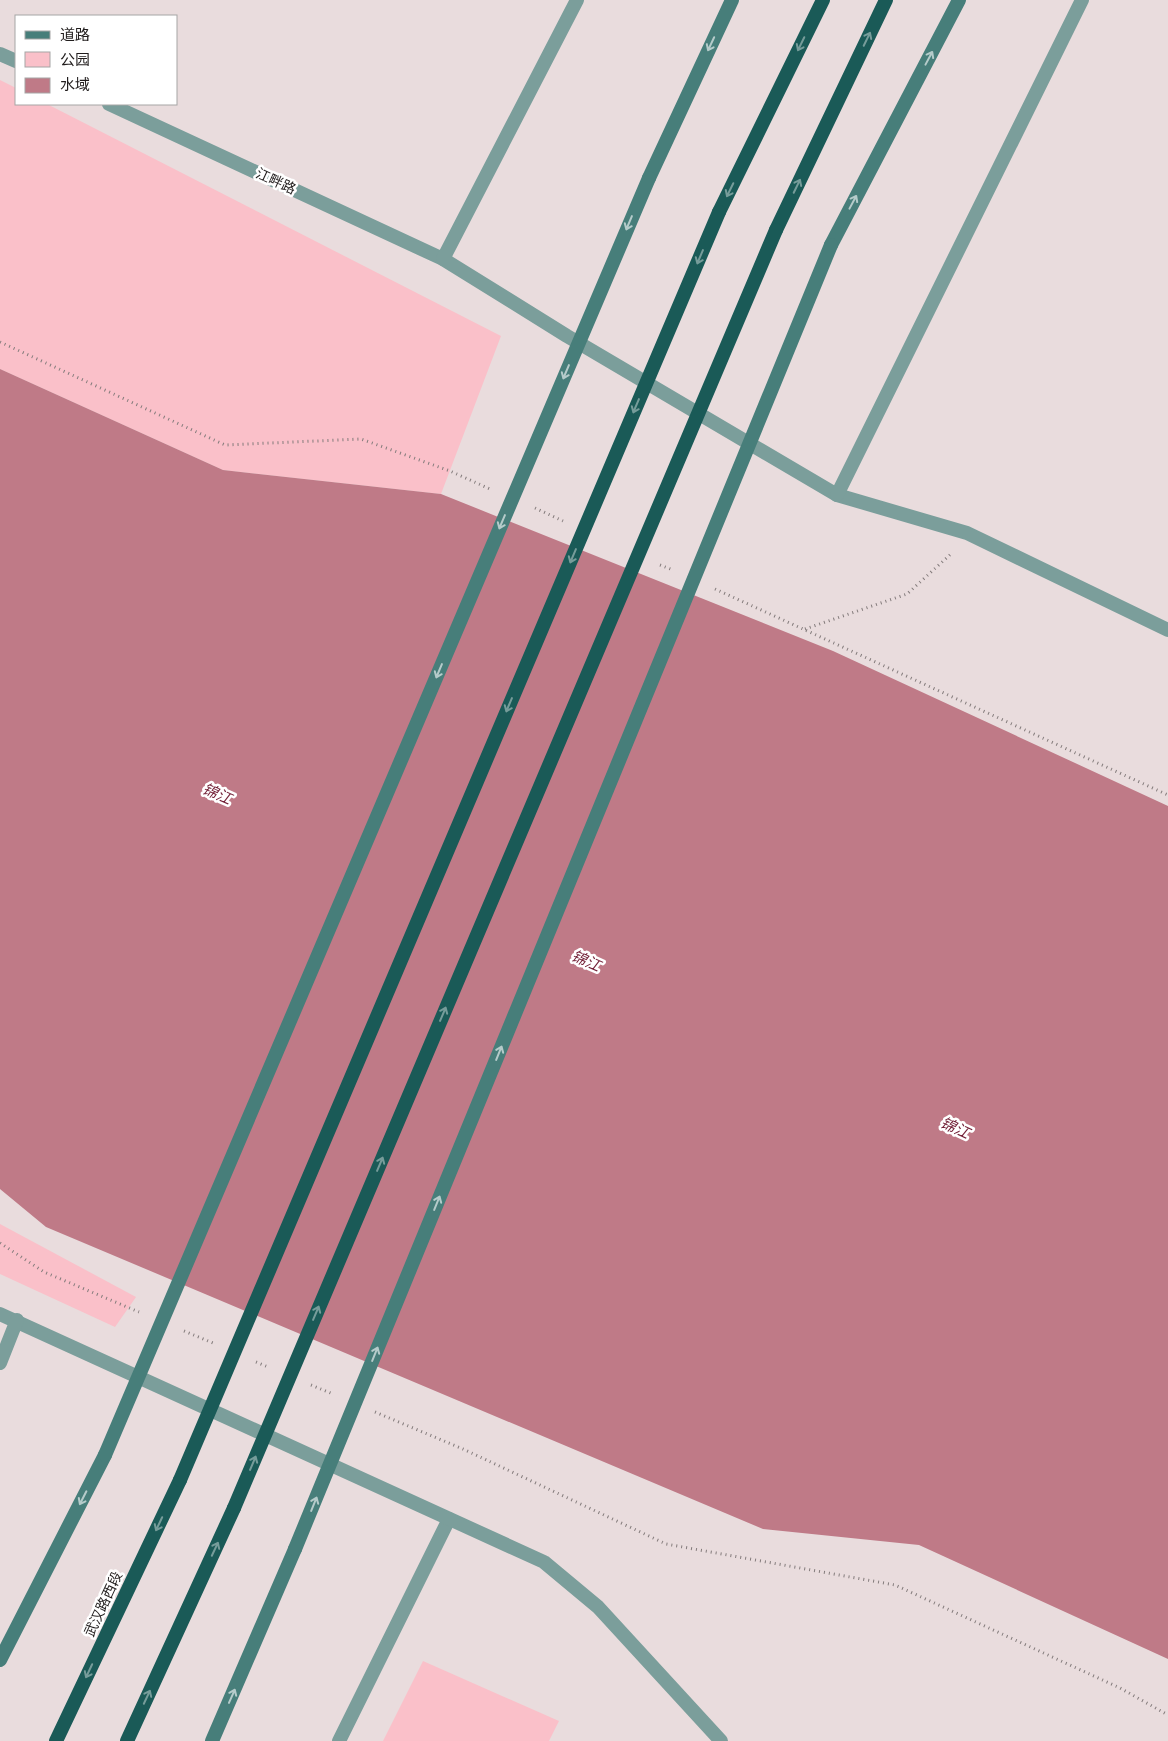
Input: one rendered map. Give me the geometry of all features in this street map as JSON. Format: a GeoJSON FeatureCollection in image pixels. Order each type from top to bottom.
{"type":"FeatureCollection","features":[{"type":"Feature","properties":{"kind":"highway","name":"武汉路西段"},"geometry":{"type":"LineString","coordinates":[[56,1741],[180,1480],[719,212],[823,0]]}},
{"type":"Feature","properties":{"kind":"highway"},"geometry":{"type":"LineString","coordinates":[[127,1741],[234,1508],[776,230],[886,0]]}},
{"type":"Feature","properties":{"kind":"main road"},"geometry":{"type":"LineString","coordinates":[[0,1660],[105,1455],[648,178],[732,0]]}},
{"type":"Feature","properties":{"kind":"main road"},"geometry":{"type":"LineString","coordinates":[[212,1741],[295,1549],[831,245],[959,0]]}},
{"type":"Feature","properties":{"kind":"street"},"geometry":{"type":"LineString","coordinates":[[443,259],[577,0]]}},
{"type":"Feature","properties":{"kind":"street"},"geometry":{"type":"LineString","coordinates":[[837,495],[1082,0]]}},
{"type":"Feature","properties":{"kind":"street"},"geometry":{"type":"LineString","coordinates":[[0,54],[15,61]]}},
{"type":"Feature","properties":{"kind":"street","name":"江畔路"},"geometry":{"type":"LineString","coordinates":[[111,105],[443,259],[567,336],[837,495],[967,534],[1168,630]]}},
{"type":"Feature","properties":{"kind":"street"},"geometry":{"type":"LineString","coordinates":[[0,1314],[17,1320],[544,1562],[598,1607],[721,1741]]}},
{"type":"Feature","properties":{"kind":"street"},"geometry":{"type":"LineString","coordinates":[[0,1363],[17,1320]]}},
{"type":"Feature","properties":{"kind":"street"},"geometry":{"type":"LineString","coordinates":[[339,1741],[449,1519]]}},
{"type":"Feature","properties":{"kind":"path"},"geometry":{"type":"LineString","coordinates":[[804,630],[907,594],[947,558],[967,534]]}},
{"type":"Feature","properties":{"kind":"path"},"geometry":{"type":"LineString","coordinates":[[0,1243],[44,1272],[144,1314]]}},
{"type":"Feature","properties":{"kind":"path"},"geometry":{"type":"LineString","coordinates":[[180,1330],[217,1345]]}},
{"type":"Feature","properties":{"kind":"path"},"geometry":{"type":"LineString","coordinates":[[253,1360],[272,1368]]}},
{"type":"Feature","properties":{"kind":"path"},"geometry":{"type":"LineString","coordinates":[[308,1384],[335,1395]]}},
{"type":"Feature","properties":{"kind":"path"},"geometry":{"type":"LineString","coordinates":[[372,1411],[463,1449],[666,1544],[895,1585],[1120,1688],[1168,1715]]}},
{"type":"Feature","properties":{"kind":"green space"},"geometry":{"type":"Polygon","coordinates":[[[0,80],[15,88],[15,105],[49,105],[501,336],[441,494],[223,470],[0,369],[0,80]]]}},
{"type":"Feature","properties":{"kind":"green space"},"geometry":{"type":"Polygon","coordinates":[[[0,1224],[136,1297],[115,1327],[0,1274],[0,1224]]]}},
{"type":"Feature","properties":{"kind":"green space"},"geometry":{"type":"Polygon","coordinates":[[[423,1661],[559,1721],[549,1741],[383,1741],[423,1661]]]}},
{"type":"Feature","properties":{"kind":"water","name":"锦江"},"geometry":{"type":"Polygon","coordinates":[[[0,369],[223,470],[441,494],[833,651],[1168,806],[1168,1659],[919,1545],[763,1529],[46,1227],[0,1189],[0,369]]]}}]}
